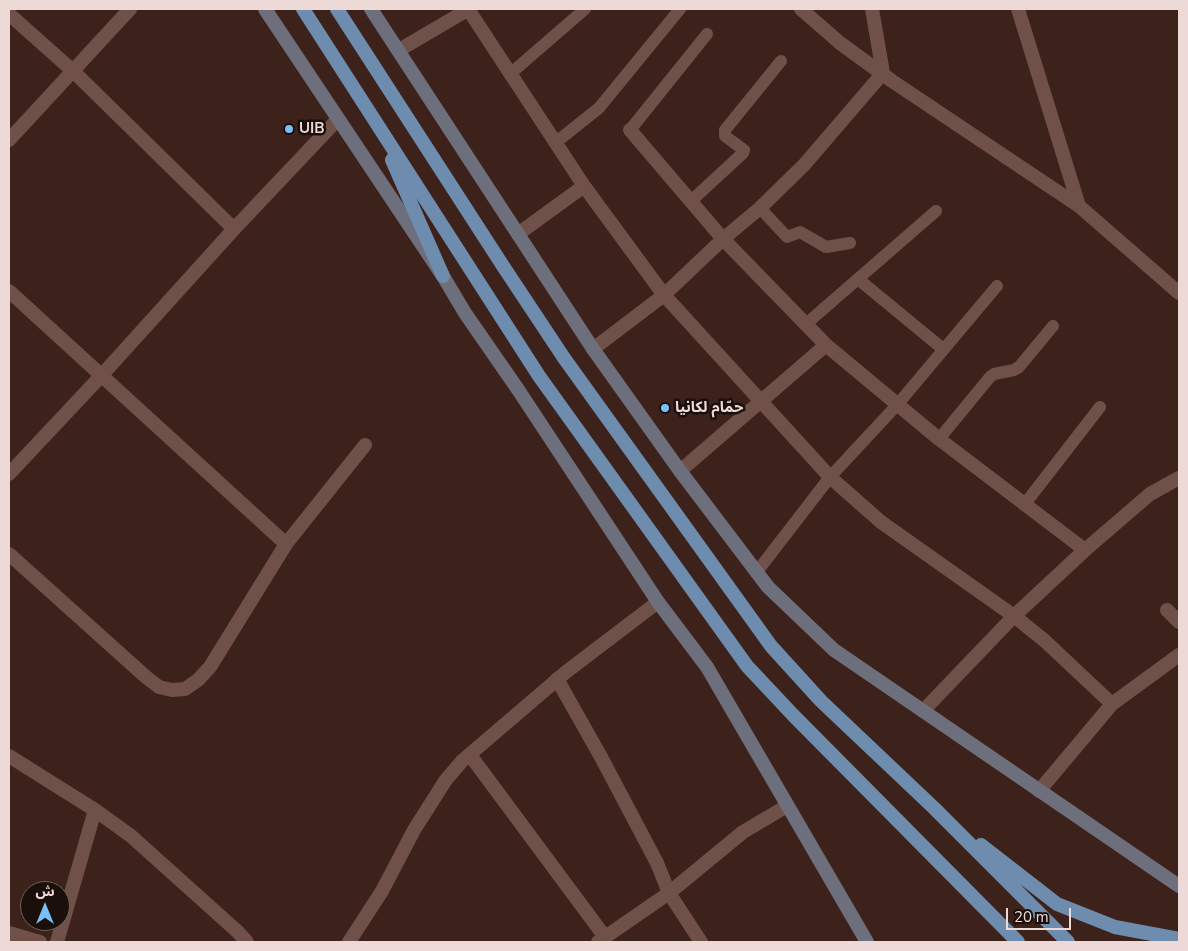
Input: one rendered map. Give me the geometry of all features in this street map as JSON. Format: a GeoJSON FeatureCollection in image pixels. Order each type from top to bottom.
{"type":"FeatureCollection","features":[{"type":"Feature","properties":{"kind":"main road"},"geometry":{"type":"LineString","coordinates":[[265,9],[443,276],[465,313],[520,391],[658,602],[707,668],[867,942]]}},
{"type":"Feature","properties":{"kind":"main road"},"geometry":{"type":"LineString","coordinates":[[303,9],[539,376],[747,666],[793,715],[1018,942]]}},
{"type":"Feature","properties":{"kind":"main road"},"geometry":{"type":"LineString","coordinates":[[337,9],[564,358],[772,646],[821,701],[934,808],[1068,942]]}},
{"type":"Feature","properties":{"kind":"main road"},"geometry":{"type":"LineString","coordinates":[[371,9],[593,349],[680,471],[768,587],[834,650],[1179,886]]}},
{"type":"Feature","properties":{"kind":"main road"},"geometry":{"type":"LineString","coordinates":[[375,120],[443,276]]}},
{"type":"Feature","properties":{"kind":"main road"},"geometry":{"type":"LineString","coordinates":[[934,808],[1057,904],[1115,927],[1179,939]]}},
{"type":"Feature","properties":{"kind":"street"},"geometry":{"type":"LineString","coordinates":[[9,140],[130,9]]}},
{"type":"Feature","properties":{"kind":"street"},"geometry":{"type":"LineString","coordinates":[[399,50],[469,9],[584,186],[664,294],[830,477],[881,522],[1014,616],[1045,641],[1112,704]]}},
{"type":"Feature","properties":{"kind":"street"},"geometry":{"type":"LineString","coordinates":[[510,74],[585,9]]}},
{"type":"Feature","properties":{"kind":"street"},"geometry":{"type":"LineString","coordinates":[[555,143],[599,108],[680,9]]}},
{"type":"Feature","properties":{"kind":"street"},"geometry":{"type":"LineString","coordinates":[[801,9],[840,43],[883,74],[1079,206],[1179,293]]}},
{"type":"Feature","properties":{"kind":"street"},"geometry":{"type":"LineString","coordinates":[[872,9],[883,74]]}},
{"type":"Feature","properties":{"kind":"street"},"geometry":{"type":"LineString","coordinates":[[1018,9],[1079,206]]}},
{"type":"Feature","properties":{"kind":"street"},"geometry":{"type":"LineString","coordinates":[[9,14],[73,71],[234,229]]}},
{"type":"Feature","properties":{"kind":"street"},"geometry":{"type":"LineString","coordinates":[[708,34],[630,130],[722,239],[826,345],[896,405],[1084,550]]}},
{"type":"Feature","properties":{"kind":"street"},"geometry":{"type":"LineString","coordinates":[[691,201],[743,153],[744,150],[724,136],[724,130],[781,61]]}},
{"type":"Feature","properties":{"kind":"street"},"geometry":{"type":"LineString","coordinates":[[593,349],[664,294],[722,239],[760,208],[804,164],[883,74]]}},
{"type":"Feature","properties":{"kind":"street"},"geometry":{"type":"LineString","coordinates":[[9,474],[234,229],[338,119]]}},
{"type":"Feature","properties":{"kind":"street"},"geometry":{"type":"LineString","coordinates":[[518,234],[584,186]]}},
{"type":"Feature","properties":{"kind":"street"},"geometry":{"type":"LineString","coordinates":[[760,208],[787,237],[800,232],[826,247],[850,243]]}},
{"type":"Feature","properties":{"kind":"street"},"geometry":{"type":"LineString","coordinates":[[806,324],[936,211]]}},
{"type":"Feature","properties":{"kind":"street"},"geometry":{"type":"LineString","coordinates":[[858,279],[944,349]]}},
{"type":"Feature","properties":{"kind":"street"},"geometry":{"type":"LineString","coordinates":[[756,573],[830,477],[896,405],[997,286]]}},
{"type":"Feature","properties":{"kind":"street"},"geometry":{"type":"LineString","coordinates":[[9,290],[286,544]]}},
{"type":"Feature","properties":{"kind":"street"},"geometry":{"type":"LineString","coordinates":[[939,439],[990,377],[994,374],[1014,370],[1019,367],[1053,326]]}},
{"type":"Feature","properties":{"kind":"street"},"geometry":{"type":"LineString","coordinates":[[680,471],[826,345]]}},
{"type":"Feature","properties":{"kind":"street"},"geometry":{"type":"LineString","coordinates":[[1024,505],[1100,407]]}},
{"type":"Feature","properties":{"kind":"street"},"geometry":{"type":"LineString","coordinates":[[9,554],[146,677],[159,686],[178,690],[185,689],[198,680],[210,667],[286,544],[365,445]]}},
{"type":"Feature","properties":{"kind":"street"},"geometry":{"type":"LineString","coordinates":[[923,711],[1014,616],[1084,550],[1150,494],[1179,477]]}},
{"type":"Feature","properties":{"kind":"street"},"geometry":{"type":"LineString","coordinates":[[349,942],[382,891],[414,830],[445,781],[470,755],[557,679],[658,602]]}},
{"type":"Feature","properties":{"kind":"street"},"geometry":{"type":"LineString","coordinates":[[1167,610],[1179,622]]}},
{"type":"Feature","properties":{"kind":"street"},"geometry":{"type":"LineString","coordinates":[[1039,791],[1112,704],[1179,655]]}},
{"type":"Feature","properties":{"kind":"street"},"geometry":{"type":"LineString","coordinates":[[557,679],[602,757],[657,863],[669,893],[701,942]]}},
{"type":"Feature","properties":{"kind":"street"},"geometry":{"type":"LineString","coordinates":[[470,755],[602,939],[669,893],[743,832],[787,806]]}},
{"type":"Feature","properties":{"kind":"street"},"geometry":{"type":"LineString","coordinates":[[9,756],[95,810],[130,836],[247,942]]}},
{"type":"Feature","properties":{"kind":"street"},"geometry":{"type":"LineString","coordinates":[[57,942],[95,810]]}},
{"type":"Feature","properties":{"kind":"street"},"geometry":{"type":"LineString","coordinates":[[9,933],[40,942]]}},
{"type":"Feature","properties":{"kind":"place","name":"UIB"},"geometry":{"type":"Point","coordinates":[289,129]}},
{"type":"Feature","properties":{"kind":"place","name":"حمّام لكانيا"},"geometry":{"type":"Point","coordinates":[665,408]}}]}
